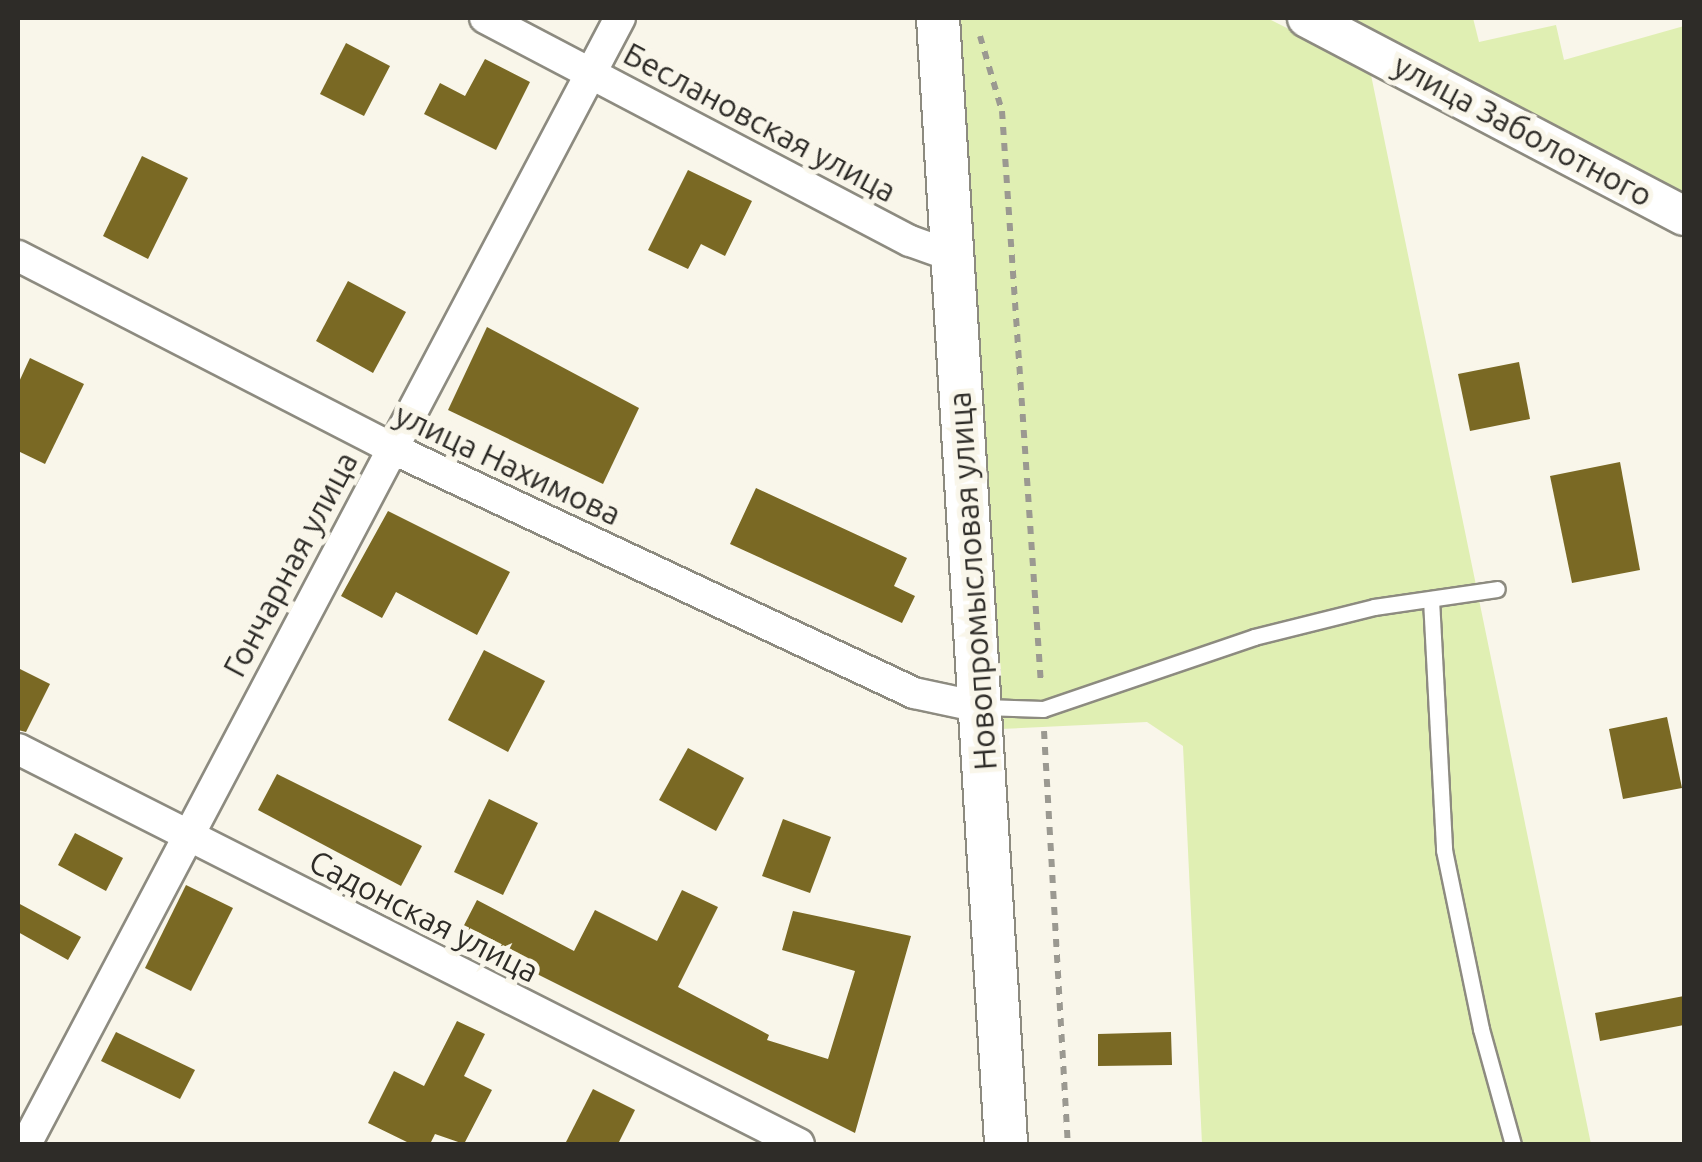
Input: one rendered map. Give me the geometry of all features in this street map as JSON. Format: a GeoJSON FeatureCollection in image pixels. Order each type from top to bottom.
{"type":"FeatureCollection","features":[{"type":"Feature","properties":{"kind":"main road","name":"Новопромысловая улица"},"geometry":{"type":"LineString","coordinates":[[938,18],[1006,1144]]}},
{"type":"Feature","properties":{"kind":"street","name":"Беслановская улица"},"geometry":{"type":"LineString","coordinates":[[484,18],[910,240],[952,256]]}},
{"type":"Feature","properties":{"kind":"street","name":"Гончарная улица"},"geometry":{"type":"LineString","coordinates":[[26,1144],[390,448],[594,74],[620,18]]}},
{"type":"Feature","properties":{"kind":"street","name":"улица Заболотного"},"geometry":{"type":"LineString","coordinates":[[1307,18],[1684,216]]}},
{"type":"Feature","properties":{"kind":"street","name":"улица Нахимова"},"geometry":{"type":"LineString","coordinates":[[18,256],[390,448],[914,693],[980,707]]}},
{"type":"Feature","properties":{"kind":"street","name":"Садонская улица"},"geometry":{"type":"LineString","coordinates":[[18,748],[799,1144]]}},
{"type":"Feature","properties":{"kind":"lane"},"geometry":{"type":"LineString","coordinates":[[980,707],[1043,709],[1254,638],[1431,599],[1497,589]]}},
{"type":"Feature","properties":{"kind":"lane"},"geometry":{"type":"LineString","coordinates":[[1431,599],[1444,850],[1481,1029],[1513,1144]]}},
{"type":"Feature","properties":{"kind":"path"},"geometry":{"type":"LineString","coordinates":[[973,18],[1002,110],[1068,1144]]}},
{"type":"Feature","properties":{"kind":"green space"},"geometry":{"type":"Polygon","coordinates":[[[958,18],[1267,18],[1370,70],[1591,1144],[1202,1144],[1183,746],[1147,722],[1000,729],[958,18]]]}},
{"type":"Feature","properties":{"kind":"green space"},"geometry":{"type":"Polygon","coordinates":[[[1343,18],[1473,18],[1479,42],[1556,25],[1564,60],[1684,26],[1684,195],[1343,18]]]}},
{"type":"Feature","properties":{"kind":"building"},"geometry":{"type":"Polygon","coordinates":[[[346,43],[390,66],[364,116],[320,94],[346,43]]]}},
{"type":"Feature","properties":{"kind":"building"},"geometry":{"type":"Polygon","coordinates":[[[485,59],[530,82],[496,150],[424,114],[440,83],[465,96],[485,59]]]}},
{"type":"Feature","properties":{"kind":"building"},"geometry":{"type":"Polygon","coordinates":[[[142,156],[188,178],[148,259],[103,236],[142,156]]]}},
{"type":"Feature","properties":{"kind":"building"},"geometry":{"type":"Polygon","coordinates":[[[688,170],[752,201],[725,256],[701,244],[688,269],[648,250],[688,170]]]}},
{"type":"Feature","properties":{"kind":"building"},"geometry":{"type":"Polygon","coordinates":[[[348,281],[406,312],[373,373],[316,341],[348,281]]]}},
{"type":"Feature","properties":{"kind":"building"},"geometry":{"type":"Polygon","coordinates":[[[487,327],[639,408],[603,484],[448,410],[487,327]]]}},
{"type":"Feature","properties":{"kind":"building"},"geometry":{"type":"Polygon","coordinates":[[[30,358],[84,384],[45,464],[18,451],[18,384],[30,358]]]}},
{"type":"Feature","properties":{"kind":"building"},"geometry":{"type":"Polygon","coordinates":[[[1519,362],[1530,419],[1470,431],[1458,374],[1519,362]]]}},
{"type":"Feature","properties":{"kind":"building"},"geometry":{"type":"Polygon","coordinates":[[[1620,462],[1640,570],[1572,583],[1550,476],[1620,462]]]}},
{"type":"Feature","properties":{"kind":"building"},"geometry":{"type":"Polygon","coordinates":[[[756,488],[907,558],[894,586],[915,596],[902,623],[730,544],[756,488]]]}},
{"type":"Feature","properties":{"kind":"building"},"geometry":{"type":"Polygon","coordinates":[[[388,511],[510,572],[477,635],[396,592],[382,618],[341,596],[388,511]]]}},
{"type":"Feature","properties":{"kind":"building"},"geometry":{"type":"Polygon","coordinates":[[[484,650],[545,681],[508,752],[448,720],[484,650]]]}},
{"type":"Feature","properties":{"kind":"building"},"geometry":{"type":"Polygon","coordinates":[[[18,668],[50,684],[26,732],[18,730],[18,668]]]}},
{"type":"Feature","properties":{"kind":"building"},"geometry":{"type":"Polygon","coordinates":[[[1667,717],[1682,788],[1623,799],[1609,729],[1667,717]]]}},
{"type":"Feature","properties":{"kind":"building"},"geometry":{"type":"Polygon","coordinates":[[[688,748],[744,778],[716,831],[659,800],[688,748]]]}},
{"type":"Feature","properties":{"kind":"building"},"geometry":{"type":"Polygon","coordinates":[[[277,774],[422,846],[401,886],[258,810],[277,774]]]}},
{"type":"Feature","properties":{"kind":"building"},"geometry":{"type":"Polygon","coordinates":[[[489,799],[538,823],[503,895],[454,872],[489,799]]]}},
{"type":"Feature","properties":{"kind":"building"},"geometry":{"type":"Polygon","coordinates":[[[783,819],[831,837],[810,893],[762,876],[783,819]]]}},
{"type":"Feature","properties":{"kind":"building"},"geometry":{"type":"Polygon","coordinates":[[[75,833],[123,858],[106,891],[58,865],[75,833]]]}},
{"type":"Feature","properties":{"kind":"building"},"geometry":{"type":"Polygon","coordinates":[[[186,885],[233,908],[191,991],[145,968],[186,885]]]}},
{"type":"Feature","properties":{"kind":"building"},"geometry":{"type":"Polygon","coordinates":[[[682,890],[718,907],[678,987],[769,1035],[767,1040],[828,1059],[855,971],[782,950],[793,911],[911,936],[855,1133],[459,935],[477,900],[574,951],[595,910],[657,941],[682,890]]]}},
{"type":"Feature","properties":{"kind":"building"},"geometry":{"type":"Polygon","coordinates":[[[18,903],[81,937],[68,960],[18,932],[18,903]]]}},
{"type":"Feature","properties":{"kind":"building"},"geometry":{"type":"Polygon","coordinates":[[[1684,996],[1684,1025],[1600,1041],[1595,1013],[1684,996]]]}},
{"type":"Feature","properties":{"kind":"building"},"geometry":{"type":"Polygon","coordinates":[[[457,1021],[485,1034],[464,1076],[492,1090],[464,1144],[435,1134],[430,1144],[411,1144],[368,1123],[394,1071],[424,1086],[457,1021]]]}},
{"type":"Feature","properties":{"kind":"building"},"geometry":{"type":"Polygon","coordinates":[[[116,1032],[195,1070],[180,1099],[101,1061],[116,1032]]]}},
{"type":"Feature","properties":{"kind":"building"},"geometry":{"type":"Polygon","coordinates":[[[1171,1032],[1172,1065],[1098,1066],[1098,1034],[1171,1032]]]}},
{"type":"Feature","properties":{"kind":"building"},"geometry":{"type":"Polygon","coordinates":[[[593,1089],[635,1110],[618,1144],[565,1144],[593,1089]]]}}]}
